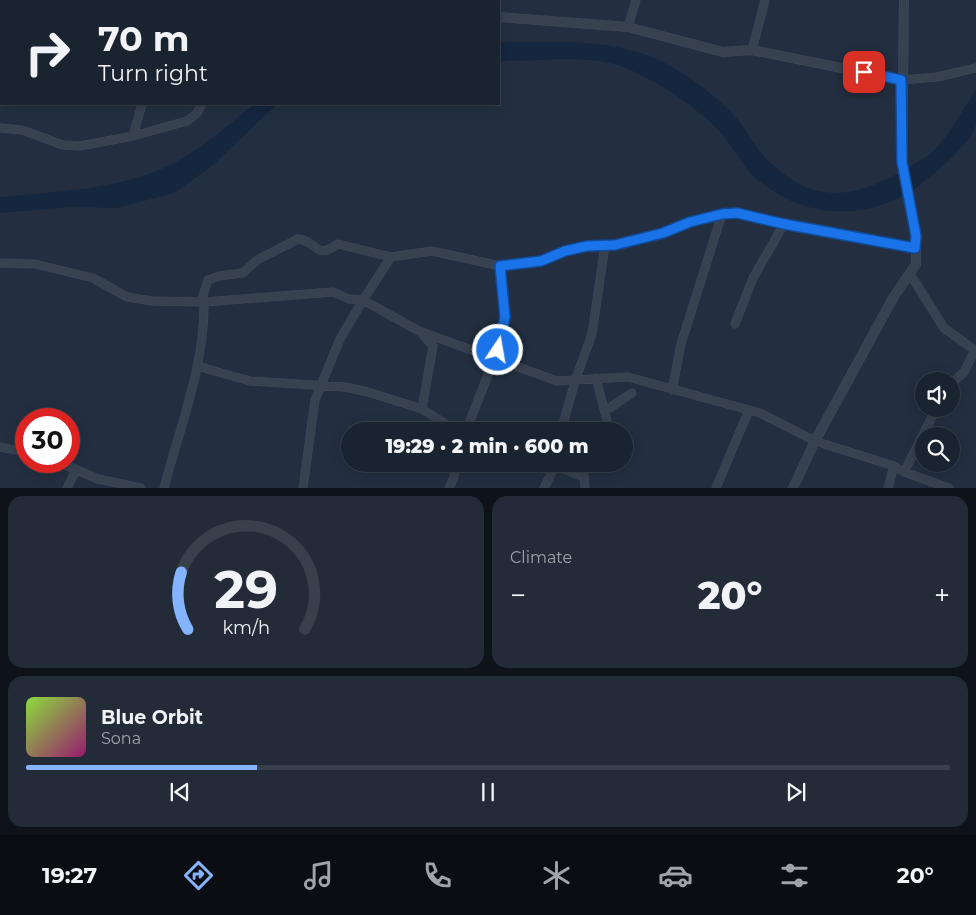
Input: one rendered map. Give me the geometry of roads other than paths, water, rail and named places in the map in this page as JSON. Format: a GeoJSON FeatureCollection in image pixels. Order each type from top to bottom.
{"type":"FeatureCollection","features":[{"type":"Feature","properties":{"kind":"street"},"geometry":{"type":"LineString","coordinates":[[628,26],[636,0]]}},
{"type":"Feature","properties":{"kind":"street"},"geometry":{"type":"LineString","coordinates":[[752,50],[765,0]]}},
{"type":"Feature","properties":{"kind":"street"},"geometry":{"type":"LineString","coordinates":[[793,488],[816,441],[893,298],[916,264],[916,236],[902,162],[901,80],[904,0]]}},
{"type":"Feature","properties":{"kind":"street"},"geometry":{"type":"LineString","coordinates":[[500,17],[628,26],[723,52],[752,50],[901,80],[937,77],[976,68]]}},
{"type":"Feature","properties":{"kind":"street"},"geometry":{"type":"LineString","coordinates":[[133,136],[142,105]]}},
{"type":"Feature","properties":{"kind":"street"},"geometry":{"type":"LineString","coordinates":[[0,128],[22,130],[54,143],[72,146],[133,136],[187,122],[197,113],[201,105]]}},
{"type":"Feature","properties":{"kind":"street"},"geometry":{"type":"LineString","coordinates":[[164,488],[197,366],[204,328],[203,302],[208,280],[219,276],[243,273],[257,260],[298,239],[309,242],[322,252],[326,252],[338,244],[391,257],[432,251],[500,266],[525,264],[565,251],[663,233],[690,222],[722,214],[737,213],[784,224],[915,248]]}},
{"type":"Feature","properties":{"kind":"street"},"geometry":{"type":"LineString","coordinates":[[672,390],[681,344],[722,214]]}},
{"type":"Feature","properties":{"kind":"street"},"geometry":{"type":"LineString","coordinates":[[735,324],[752,278],[784,224]]}},
{"type":"Feature","properties":{"kind":"street"},"geometry":{"type":"LineString","coordinates":[[564,422],[576,378],[592,334],[605,245]]}},
{"type":"Feature","properties":{"kind":"street"},"geometry":{"type":"LineString","coordinates":[[303,488],[315,400],[340,339],[391,257]]}},
{"type":"Feature","properties":{"kind":"street"},"geometry":{"type":"LineString","coordinates":[[0,263],[35,264],[93,278],[127,297],[152,301],[203,302],[333,292],[349,299],[363,300],[419,331],[557,381],[576,378],[628,377],[749,410],[775,420],[816,441],[894,466],[904,472],[937,482],[949,488]]}},
{"type":"Feature","properties":{"kind":"street"},"geometry":{"type":"LineString","coordinates":[[470,422],[502,339],[505,317],[500,266]]}},
{"type":"Feature","properties":{"kind":"street"},"geometry":{"type":"LineString","coordinates":[[910,274],[944,328],[976,350],[960,376]]}},
{"type":"Feature","properties":{"kind":"street"},"geometry":{"type":"LineString","coordinates":[[419,331],[433,346],[422,409]]}},
{"type":"Feature","properties":{"kind":"street"},"geometry":{"type":"LineString","coordinates":[[197,366],[250,381],[320,387],[345,387],[368,392],[422,409],[443,422]]}},
{"type":"Feature","properties":{"kind":"street"},"geometry":{"type":"LineString","coordinates":[[596,378],[607,422]]}},
{"type":"Feature","properties":{"kind":"street"},"geometry":{"type":"LineString","coordinates":[[605,411],[632,392]]}},
{"type":"Feature","properties":{"kind":"street"},"geometry":{"type":"LineString","coordinates":[[716,488],[749,410]]}},
{"type":"Feature","properties":{"kind":"street"},"geometry":{"type":"LineString","coordinates":[[904,472],[932,417]]}},
{"type":"Feature","properties":{"kind":"street"},"geometry":{"type":"LineString","coordinates":[[0,447],[15,450]]}},
{"type":"Feature","properties":{"kind":"street"},"geometry":{"type":"LineString","coordinates":[[544,488],[553,470],[552,464],[580,476],[584,475]]}},
{"type":"Feature","properties":{"kind":"street"},"geometry":{"type":"LineString","coordinates":[[888,488],[894,466]]}},
{"type":"Feature","properties":{"kind":"street"},"geometry":{"type":"LineString","coordinates":[[80,471],[98,478],[141,488]]}},
{"type":"Feature","properties":{"kind":"street"},"geometry":{"type":"LineString","coordinates":[[449,488],[454,472]]}},
{"type":"Feature","properties":{"kind":"street"},"geometry":{"type":"LineString","coordinates":[[585,472],[585,488]]}},
{"type":"Feature","properties":{"kind":"street"},"geometry":{"type":"LineString","coordinates":[[67,488],[74,473]]}},
{"type":"Feature","properties":{"kind":"water"},"geometry":{"type":"Polygon","coordinates":[[[500,42],[577,42],[615,47],[652,57],[675,68],[720,102],[738,120],[764,156],[780,171],[795,182],[811,189],[827,192],[861,189],[897,174],[921,160],[931,153],[946,136],[976,90],[976,124],[968,139],[955,155],[907,194],[886,204],[864,209],[841,211],[819,209],[797,203],[776,193],[757,179],[708,120],[674,94],[626,68],[612,63],[580,59],[500,61],[500,42]]]}},
{"type":"Feature","properties":{"kind":"water"},"geometry":{"type":"Polygon","coordinates":[[[254,105],[276,105],[213,165],[174,193],[117,208],[71,207],[0,213],[0,197],[91,188],[136,178],[158,171],[178,161],[218,134],[254,105]]]}}]}
